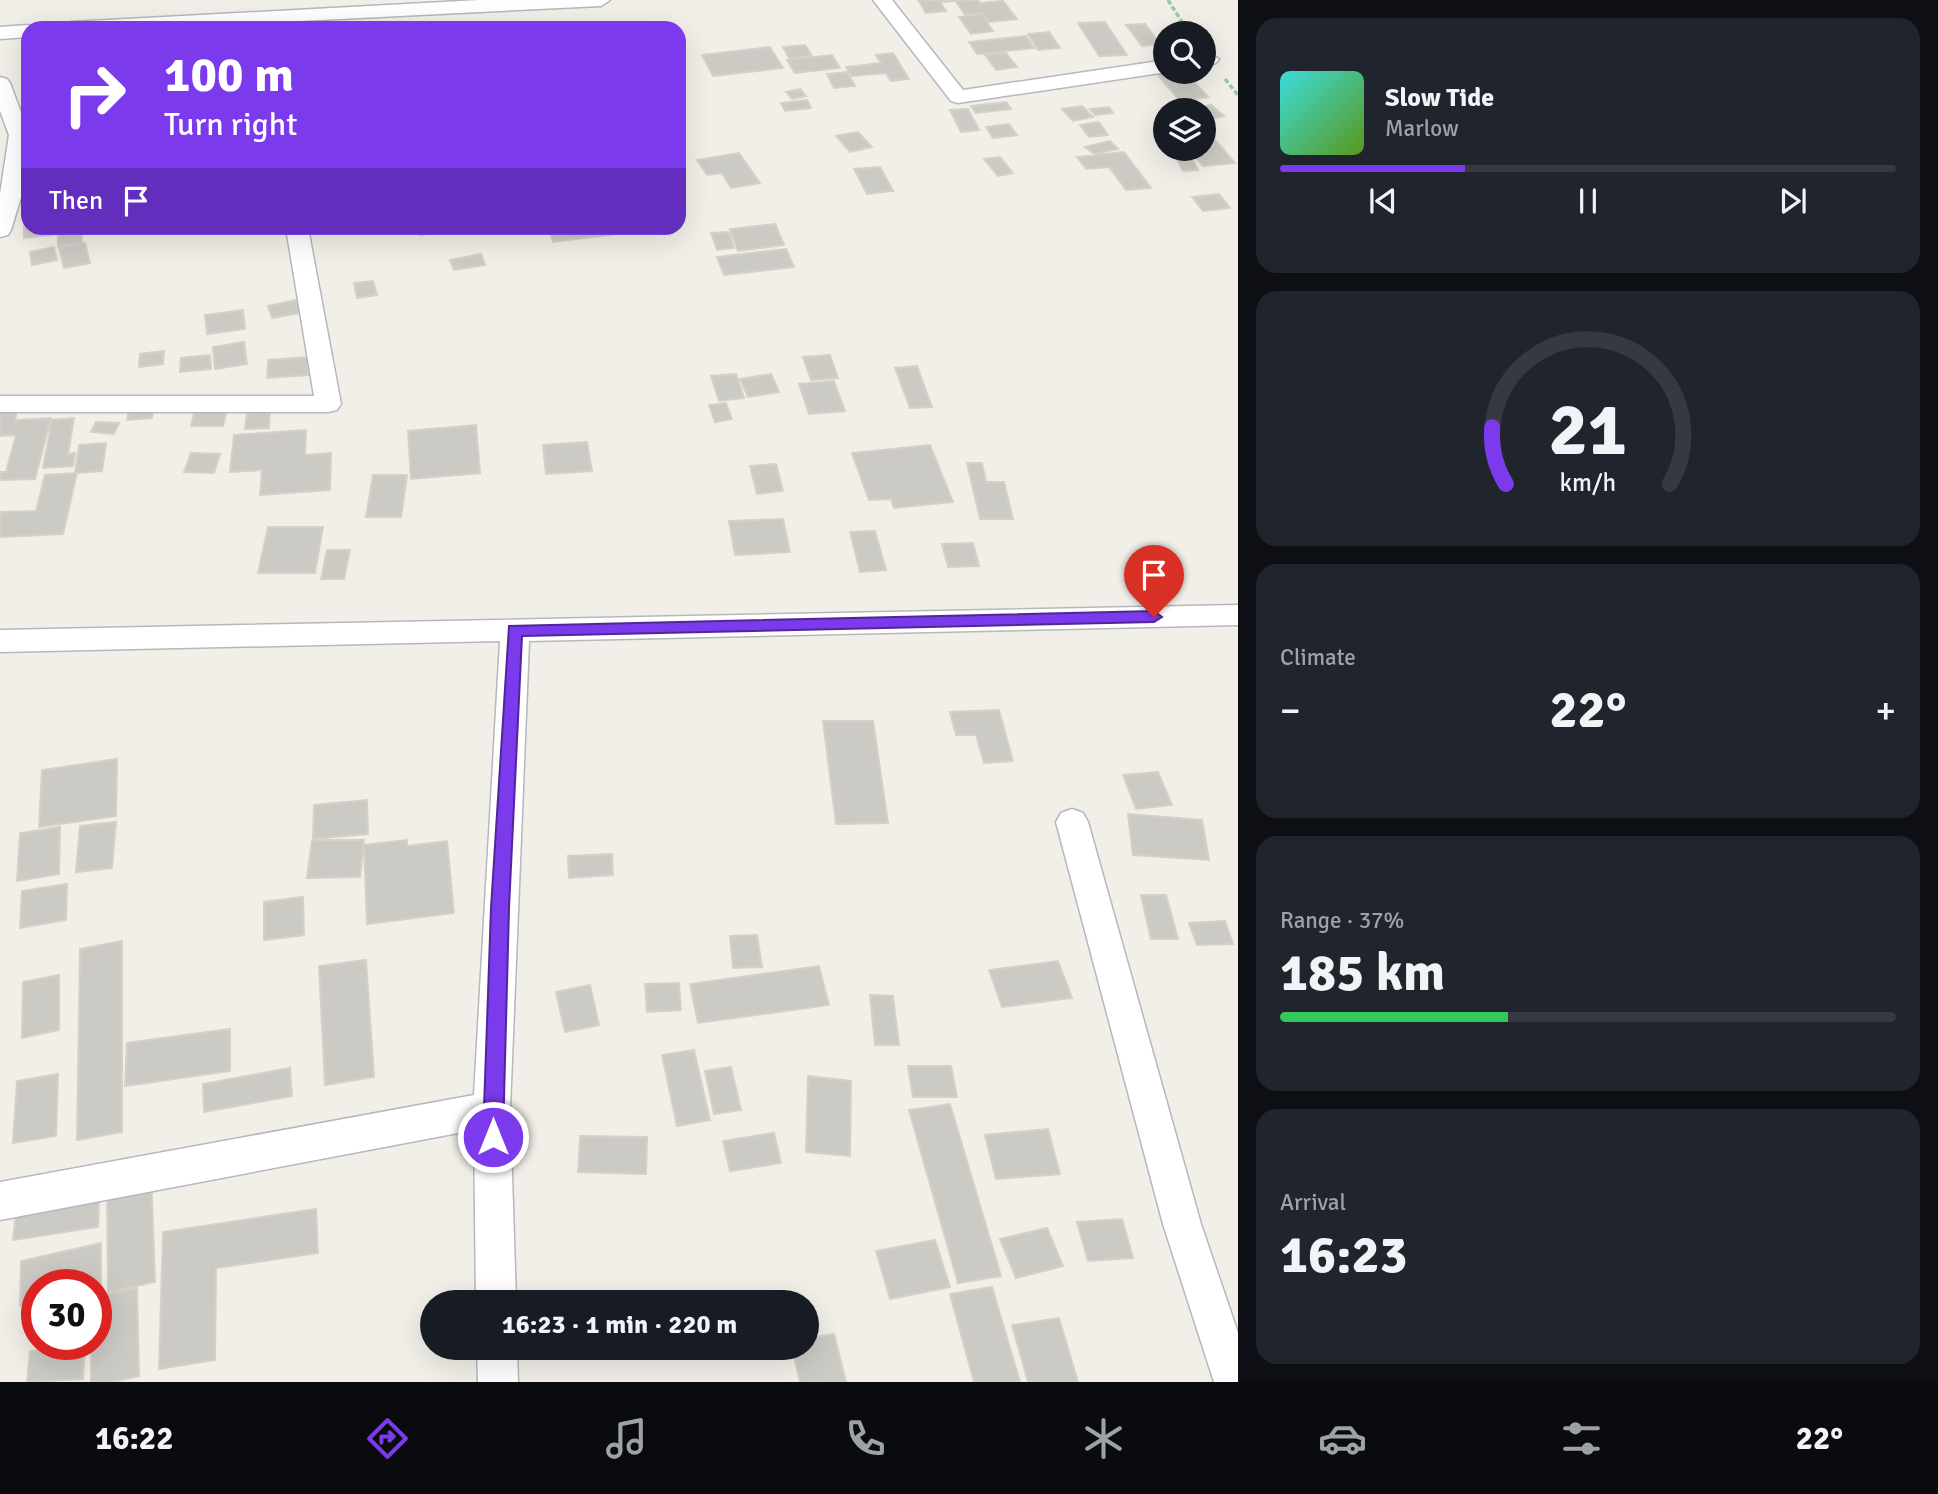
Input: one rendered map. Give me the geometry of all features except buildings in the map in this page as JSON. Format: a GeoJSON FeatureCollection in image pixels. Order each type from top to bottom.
{"type":"FeatureCollection","features":[{"type":"Feature","properties":{"kind":"street"},"geometry":{"type":"LineString","coordinates":[[269,21],[601,0]]}},
{"type":"Feature","properties":{"kind":"street"},"geometry":{"type":"LineString","coordinates":[[882,0],[958,97],[1153,68]]}},
{"type":"Feature","properties":{"kind":"street"},"geometry":{"type":"LineString","coordinates":[[0,33],[21,32]]}},
{"type":"Feature","properties":{"kind":"street"},"geometry":{"type":"LineString","coordinates":[[0,83],[19,135],[11,194],[0,231],[21,228]]}},
{"type":"Feature","properties":{"kind":"street"},"geometry":{"type":"LineString","coordinates":[[0,404],[328,404],[298,235]]}},
{"type":"Feature","properties":{"kind":"street"},"geometry":{"type":"LineString","coordinates":[[0,641],[1238,615]]}},
{"type":"Feature","properties":{"kind":"street"},"geometry":{"type":"LineString","coordinates":[[496,1290],[492,1109],[515,630]]}},
{"type":"Feature","properties":{"kind":"street"},"geometry":{"type":"LineString","coordinates":[[1072,822],[1182,1224],[1234,1382]]}},
{"type":"Feature","properties":{"kind":"street"},"geometry":{"type":"LineString","coordinates":[[0,1200],[492,1109]]}},
{"type":"Feature","properties":{"kind":"street"},"geometry":{"type":"LineString","coordinates":[[497,1360],[498,1382]]}},
{"type":"Feature","properties":{"kind":"path"},"geometry":{"type":"LineString","coordinates":[[1168,0],[1181,21]]}},
{"type":"Feature","properties":{"kind":"route"},"geometry":{"type":"LineString","coordinates":[[493,1137],[500,908],[515,630],[1154,617]]}}]}
